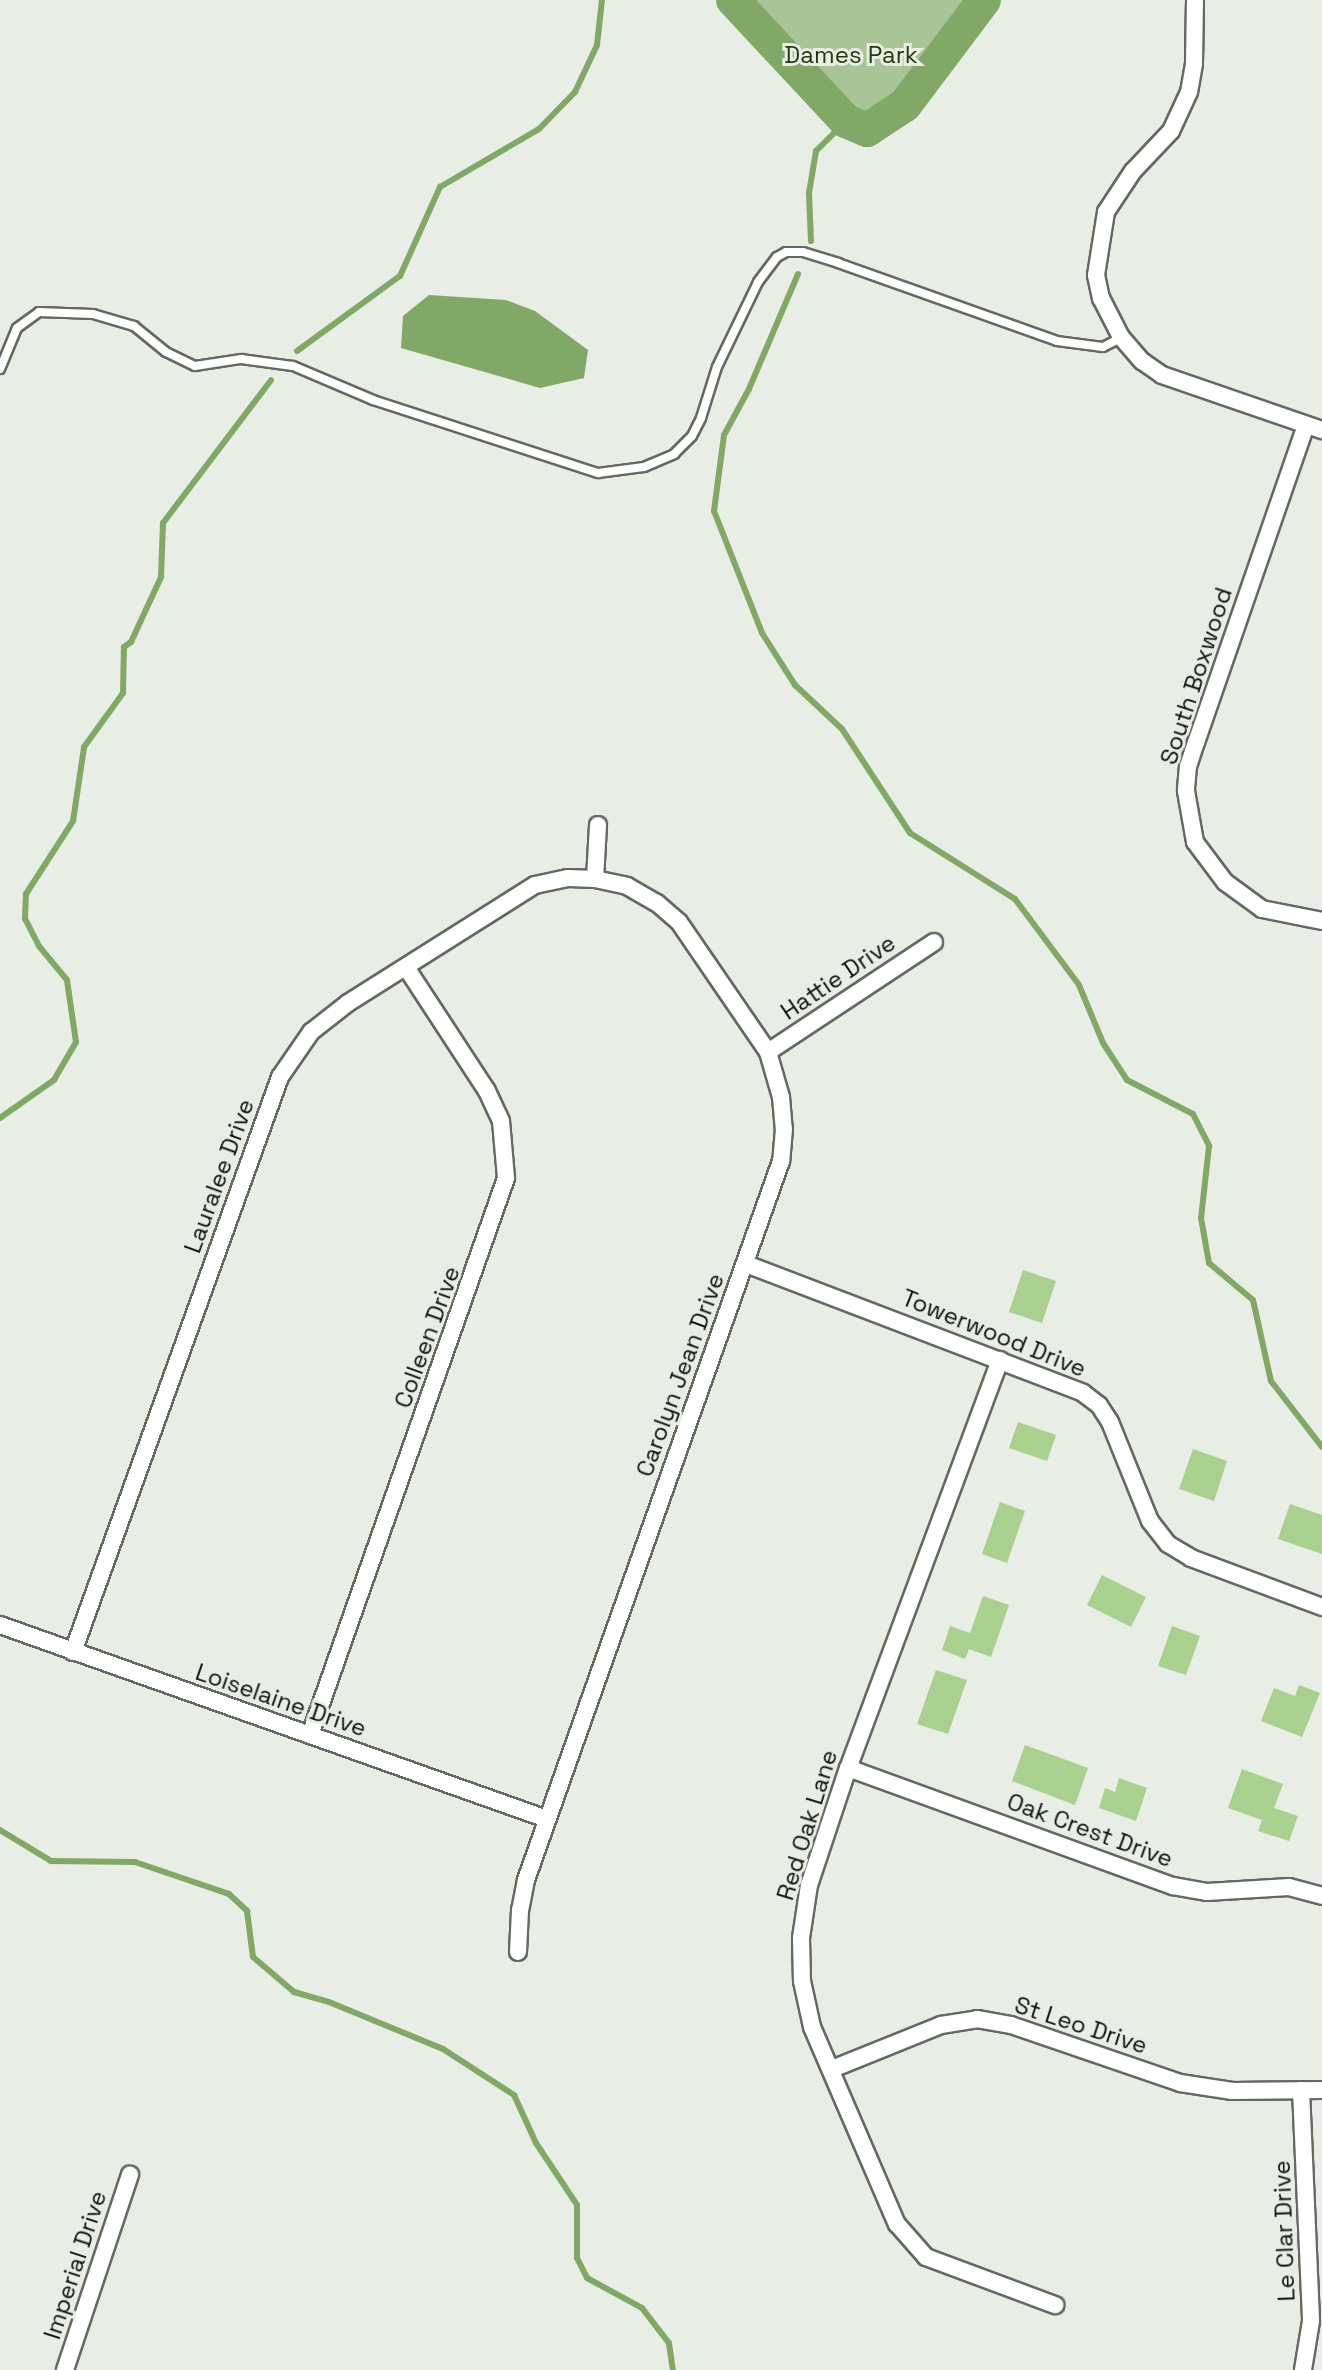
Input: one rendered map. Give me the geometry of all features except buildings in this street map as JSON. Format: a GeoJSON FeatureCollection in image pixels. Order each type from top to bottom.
{"type":"FeatureCollection","features":[{"type":"Feature","properties":{"kind":"street"},"geometry":{"type":"LineString","coordinates":[[1195,0],[1194,64],[1182,114],[1117,193],[1100,232],[1096,275],[1105,308],[1121,337],[1142,361],[1162,375],[1314,428]]}},
{"type":"Feature","properties":{"kind":"street","name":"South Boxwood"},"geometry":{"type":"LineString","coordinates":[[1314,428],[1196,742],[1188,766],[1186,791],[1195,842],[1225,882],[1262,909],[1322,921]]}},
{"type":"Feature","properties":{"kind":"street"},"geometry":{"type":"LineString","coordinates":[[595,879],[598,825]]}},
{"type":"Feature","properties":{"kind":"street","name":"Lauralee Drive"},"geometry":{"type":"LineString","coordinates":[[73,1652],[280,1077],[311,1032],[348,1003],[500,904],[535,885],[568,878],[595,879]]}},
{"type":"Feature","properties":{"kind":"street","name":"Carolyn Jean Drive"},"geometry":{"type":"LineString","coordinates":[[518,1952],[523,1895],[547,1819],[746,1264],[781,1161],[784,1129],[781,1097],[768,1052],[679,922],[657,903],[627,886],[595,879]]}},
{"type":"Feature","properties":{"kind":"street","name":"Hattie Drive"},"geometry":{"type":"LineString","coordinates":[[768,1052],[934,942]]}},
{"type":"Feature","properties":{"kind":"street","name":"Colleen Drive"},"geometry":{"type":"LineString","coordinates":[[310,1735],[506,1178],[501,1121],[487,1091],[406,967]]}},
{"type":"Feature","properties":{"kind":"street","name":"Towerwood Drive"},"geometry":{"type":"LineString","coordinates":[[746,1264],[1083,1393],[1099,1405],[1110,1422],[1150,1521],[1168,1544],[1191,1558],[1322,1607]]}},
{"type":"Feature","properties":{"kind":"street","name":"Red Oak Lane"},"geometry":{"type":"LineString","coordinates":[[1000,1360],[848,1768],[809,1885],[801,1938],[802,1981],[812,2027],[897,2224],[926,2257],[1055,2305]]}},
{"type":"Feature","properties":{"kind":"street","name":"Loiselaine Drive"},"geometry":{"type":"LineString","coordinates":[[0,1625],[547,1819]]}},
{"type":"Feature","properties":{"kind":"street","name":"Oak Crest Drive"},"geometry":{"type":"LineString","coordinates":[[848,1768],[1173,1886],[1207,1892],[1289,1887],[1322,1896]]}},
{"type":"Feature","properties":{"kind":"street","name":"St Leo Drive"},"geometry":{"type":"LineString","coordinates":[[832,2069],[941,2025],[977,2019],[1011,2025],[1180,2083],[1232,2091],[1322,2090]]}},
{"type":"Feature","properties":{"kind":"street","name":"Le Clar Drive"},"geometry":{"type":"LineString","coordinates":[[1301,2090],[1311,2321],[1303,2370]]}},
{"type":"Feature","properties":{"kind":"street","name":"Imperial Drive"},"geometry":{"type":"LineString","coordinates":[[65,2370],[130,2175]]}},
{"type":"Feature","properties":{"kind":"lane"},"geometry":{"type":"LineString","coordinates":[[0,369],[17,328],[39,312],[93,314],[134,326],[166,352],[195,366],[241,359],[293,366],[373,400],[598,473],[644,467],[674,454],[692,436],[717,367],[758,282],[777,257],[786,252],[803,252],[838,263],[1057,341],[1103,347],[1121,337]]}},
{"type":"Feature","properties":{"kind":"green space","name":"Dames Park"},"geometry":{"type":"Polygon","coordinates":[[[722,0],[964,0],[935,60],[857,124],[813,97],[745,15],[722,0]]]}},
{"type":"Feature","properties":{"kind":"shaded area"},"geometry":{"type":"Polygon","coordinates":[[[429,295],[506,300],[535,311],[588,350],[584,378],[540,388],[401,348],[403,316],[429,295]]]}},
{"type":"Feature","properties":{"kind":"waterway"},"geometry":{"type":"LineString","coordinates":[[297,351],[400,276],[440,187],[539,129],[575,92],[597,45],[602,0]]}},
{"type":"Feature","properties":{"kind":"waterway"},"geometry":{"type":"LineString","coordinates":[[733,0],[846,121],[867,130],[905,105],[984,0]]}},
{"type":"Feature","properties":{"kind":"waterway"},"geometry":{"type":"LineString","coordinates":[[811,241],[809,193],[816,151],[846,121]]}},
{"type":"Feature","properties":{"kind":"waterway"},"geometry":{"type":"LineString","coordinates":[[798,274],[749,389],[724,435],[714,511],[762,633],[795,685],[842,729],[910,833],[1015,899],[1079,985],[1103,1043],[1127,1080],[1193,1114],[1209,1146],[1201,1218],[1209,1263],[1253,1300],[1271,1381],[1322,1447]]}},
{"type":"Feature","properties":{"kind":"waterway"},"geometry":{"type":"LineString","coordinates":[[0,1118],[54,1080],[76,1042],[67,980],[39,946],[25,919],[26,894],[73,821],[84,747],[123,693],[124,647],[131,642],[161,577],[163,523],[271,380]]}},
{"type":"Feature","properties":{"kind":"waterway"},"geometry":{"type":"LineString","coordinates":[[0,1830],[51,1861],[135,1862],[229,1894],[247,1911],[253,1957],[294,1992],[329,2002],[443,2049],[514,2095],[536,2143],[577,2205],[577,2258],[587,2278],[642,2308],[669,2343],[673,2370]]}}]}
